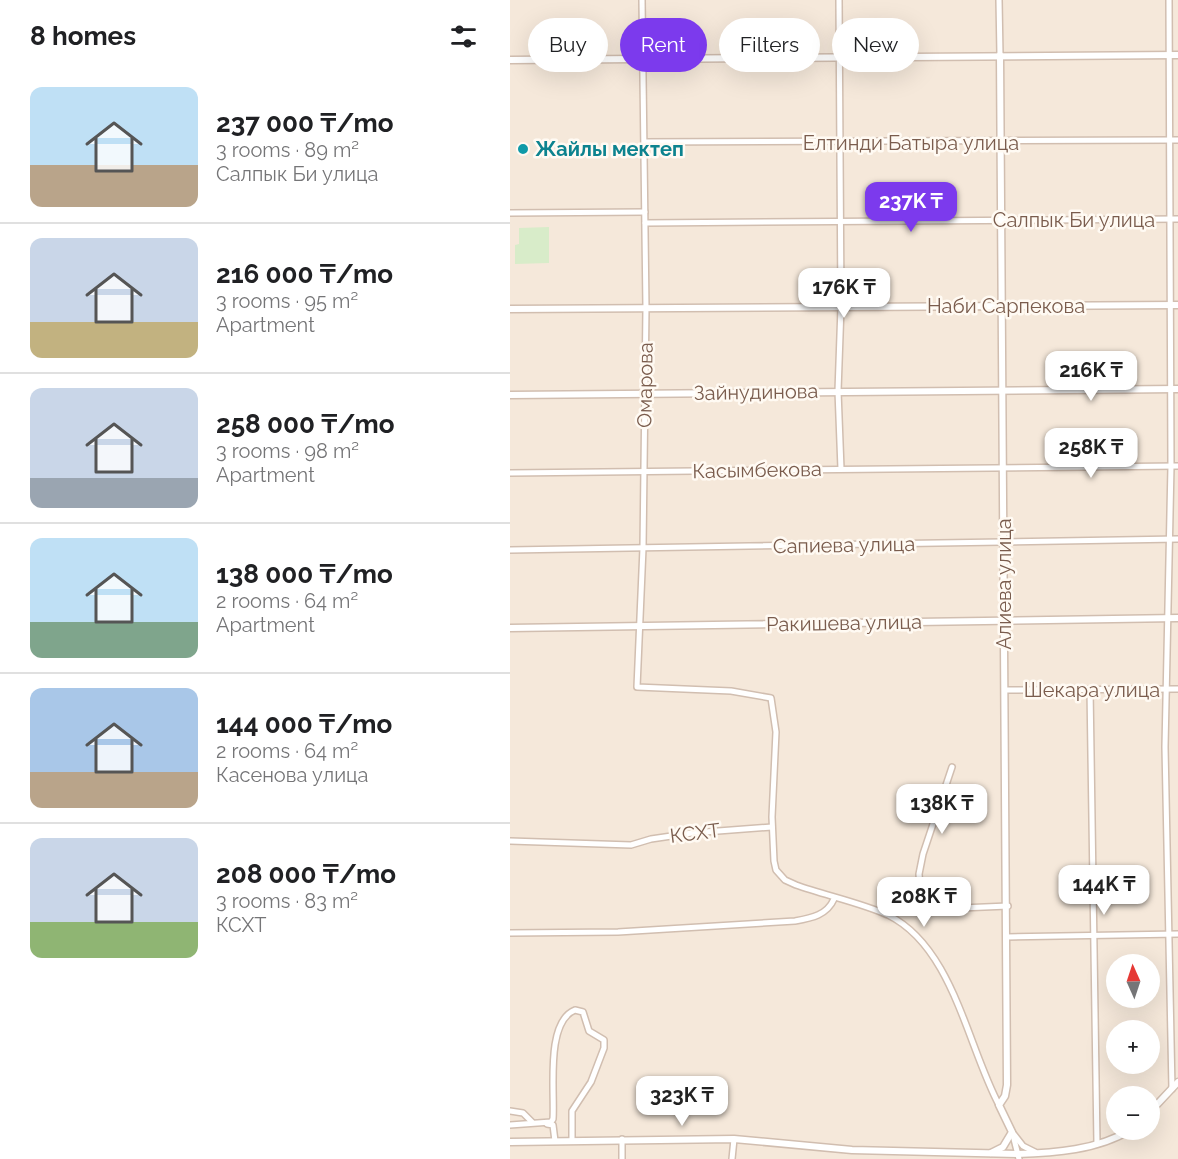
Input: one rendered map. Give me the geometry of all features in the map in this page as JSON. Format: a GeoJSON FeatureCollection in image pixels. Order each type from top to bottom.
{"type":"FeatureCollection","features":[{"type":"Feature","properties":{"kind":"street","name":"Омарова"},"geometry":{"type":"LineString","coordinates":[[642,0],[643,18]]}},
{"type":"Feature","properties":{"kind":"street"},"geometry":{"type":"LineString","coordinates":[[839,0],[839,18]]}},
{"type":"Feature","properties":{"kind":"street","name":"Алиева улица"},"geometry":{"type":"LineString","coordinates":[[999,0],[1008,906],[1007,1085],[1005,1096],[999,1105]]}},
{"type":"Feature","properties":{"kind":"street"},"geometry":{"type":"LineString","coordinates":[[1169,0],[1170,219],[1174,305],[1170,389],[1168,689],[1165,747],[1172,1089]]}},
{"type":"Feature","properties":{"kind":"street"},"geometry":{"type":"LineString","coordinates":[[919,56],[1178,55]]}},
{"type":"Feature","properties":{"kind":"street"},"geometry":{"type":"LineString","coordinates":[[707,58],[832,57]]}},
{"type":"Feature","properties":{"kind":"street"},"geometry":{"type":"LineString","coordinates":[[510,60],[620,58]]}},
{"type":"Feature","properties":{"kind":"street","name":"Омарова"},"geometry":{"type":"LineString","coordinates":[[644,72],[646,308],[644,548],[637,687],[731,691],[771,698],[776,753],[772,827]]}},
{"type":"Feature","properties":{"kind":"street"},"geometry":{"type":"LineString","coordinates":[[839,72],[838,391],[841,469]]}},
{"type":"Feature","properties":{"kind":"street","name":"Елтинди Батыра улица"},"geometry":{"type":"LineString","coordinates":[[645,142],[1000,143],[1178,140]]}},
{"type":"Feature","properties":{"kind":"street"},"geometry":{"type":"LineString","coordinates":[[510,213],[645,212]]}},
{"type":"Feature","properties":{"kind":"street","name":"Салпык Би улица"},"geometry":{"type":"LineString","coordinates":[[645,223],[1178,219]]}},
{"type":"Feature","properties":{"kind":"street","name":"Наби Сарпекова"},"geometry":{"type":"LineString","coordinates":[[510,309],[1174,305]]}},
{"type":"Feature","properties":{"kind":"street","name":"Зайнудинова"},"geometry":{"type":"LineString","coordinates":[[510,395],[1178,389]]}},
{"type":"Feature","properties":{"kind":"street","name":"Касымбекова"},"geometry":{"type":"LineString","coordinates":[[510,472],[1178,466]]}},
{"type":"Feature","properties":{"kind":"street","name":"Сапиева улица"},"geometry":{"type":"LineString","coordinates":[[510,550],[1178,539]]}},
{"type":"Feature","properties":{"kind":"street","name":"Ракишева улица"},"geometry":{"type":"LineString","coordinates":[[510,628],[1178,618]]}},
{"type":"Feature","properties":{"kind":"street"},"geometry":{"type":"LineString","coordinates":[[1090,689],[1097,1144]]}},
{"type":"Feature","properties":{"kind":"street","name":"Шекара улица"},"geometry":{"type":"LineString","coordinates":[[1005,690],[1178,689]]}},
{"type":"Feature","properties":{"kind":"street"},"geometry":{"type":"LineString","coordinates":[[921,902],[920,874],[923,854],[952,767]]}},
{"type":"Feature","properties":{"kind":"street"},"geometry":{"type":"LineString","coordinates":[[772,827],[776,870],[785,880],[834,899],[886,914],[901,922],[936,958],[1012,1132],[1018,1157]]}},
{"type":"Feature","properties":{"kind":"street","name":"КСХТ"},"geometry":{"type":"LineString","coordinates":[[510,841],[631,845],[651,839],[692,833],[772,827]]}},
{"type":"Feature","properties":{"kind":"street"},"geometry":{"type":"LineString","coordinates":[[510,933],[618,932],[795,921],[819,915],[830,907],[834,899]]}},
{"type":"Feature","properties":{"kind":"street"},"geometry":{"type":"LineString","coordinates":[[886,914],[921,902],[961,908],[1008,906]]}},
{"type":"Feature","properties":{"kind":"street"},"geometry":{"type":"LineString","coordinates":[[1007,937],[1178,934]]}},
{"type":"Feature","properties":{"kind":"street"},"geometry":{"type":"LineString","coordinates":[[510,1125],[551,1122],[553,1119],[553,1067],[558,1033],[568,1013],[575,1010],[583,1012],[589,1031],[604,1040],[604,1048],[586,1093],[572,1111],[572,1140]]}},
{"type":"Feature","properties":{"kind":"street"},"geometry":{"type":"LineString","coordinates":[[1160,1102],[1178,1082]]}},
{"type":"Feature","properties":{"kind":"street"},"geometry":{"type":"LineString","coordinates":[[510,1111],[523,1113],[533,1123],[553,1125],[555,1141]]}},
{"type":"Feature","properties":{"kind":"street"},"geometry":{"type":"LineString","coordinates":[[991,1153],[1003,1147],[1012,1132]]}},
{"type":"Feature","properties":{"kind":"street"},"geometry":{"type":"LineString","coordinates":[[1012,1132],[1027,1149],[1040,1154]]}},
{"type":"Feature","properties":{"kind":"street"},"geometry":{"type":"LineString","coordinates":[[622,1139],[622,1159]]}},
{"type":"Feature","properties":{"kind":"street"},"geometry":{"type":"LineString","coordinates":[[510,1142],[734,1139],[852,1150],[991,1153],[1018,1157],[1097,1144],[1106,1140]]}},
{"type":"Feature","properties":{"kind":"street"},"geometry":{"type":"LineString","coordinates":[[732,1159],[734,1139]]}},
{"type":"Feature","properties":{"kind":"shaded area"},"geometry":{"type":"Polygon","coordinates":[[[510,0],[1178,0],[1178,1159],[510,1159],[510,0]]]}},
{"type":"Feature","properties":{"kind":"green space"},"geometry":{"type":"Polygon","coordinates":[[[549,227],[549,263],[515,264],[515,245],[519,244],[519,228],[549,227]]]}},
{"type":"Feature","properties":{"kind":"place","name":"Жайлы мектеп"},"geometry":{"type":"Point","coordinates":[523,149]}}]}
